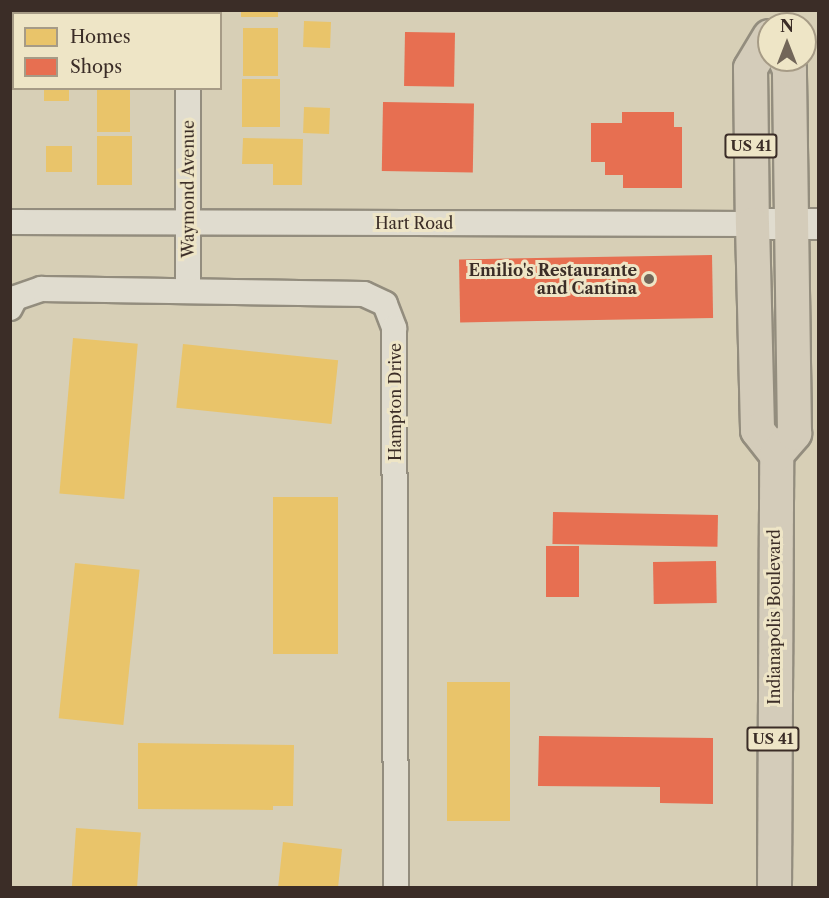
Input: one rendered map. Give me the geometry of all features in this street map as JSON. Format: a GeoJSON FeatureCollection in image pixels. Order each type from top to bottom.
{"type":"FeatureCollection","features":[{"type":"Feature","properties":{"kind":"highway","name":"US 41"},"geometry":{"type":"LineString","coordinates":[[757,56],[750,68],[757,430],[776,454],[794,433],[805,224],[789,72]]}},
{"type":"Feature","properties":{"kind":"highway","name":"Indianapolis Boulevard"},"geometry":{"type":"LineString","coordinates":[[774,888],[776,454]]}},
{"type":"Feature","properties":{"kind":"street","name":"Waymond Avenue"},"geometry":{"type":"LineString","coordinates":[[188,90],[188,290]]}},
{"type":"Feature","properties":{"kind":"street","name":"Hart Road"},"geometry":{"type":"LineString","coordinates":[[10,222],[805,224]]}},
{"type":"Feature","properties":{"kind":"street","name":"Hampton Drive"},"geometry":{"type":"LineString","coordinates":[[10,308],[15,298],[40,289],[363,294],[385,304],[394,328],[396,888]]}},
{"type":"Feature","properties":{"kind":"building: Homes"},"geometry":{"type":"Polygon","coordinates":[[[96,10],[129,10],[129,12],[96,12],[96,10]]]}},
{"type":"Feature","properties":{"kind":"building: Homes"},"geometry":{"type":"Polygon","coordinates":[[[241,10],[278,10],[278,17],[241,17],[241,10]]]}},
{"type":"Feature","properties":{"kind":"building: Homes"},"geometry":{"type":"Polygon","coordinates":[[[304,21],[331,22],[330,48],[303,47],[304,21]]]}},
{"type":"Feature","properties":{"kind":"building: Homes"},"geometry":{"type":"Polygon","coordinates":[[[243,28],[278,28],[278,76],[243,76],[243,28]]]}},
{"type":"Feature","properties":{"kind":"building: Homes"},"geometry":{"type":"Polygon","coordinates":[[[10,46],[12,46],[12,74],[10,74],[10,46]]]}},
{"type":"Feature","properties":{"kind":"building: Homes"},"geometry":{"type":"Polygon","coordinates":[[[242,79],[280,79],[280,127],[242,127],[242,79]]]}},
{"type":"Feature","properties":{"kind":"building: Homes"},"geometry":{"type":"Polygon","coordinates":[[[44,90],[69,90],[69,101],[44,101],[44,90]]]}},
{"type":"Feature","properties":{"kind":"building: Homes"},"geometry":{"type":"Polygon","coordinates":[[[97,90],[130,90],[130,132],[97,132],[97,90]]]}},
{"type":"Feature","properties":{"kind":"building: Homes"},"geometry":{"type":"Polygon","coordinates":[[[304,107],[330,108],[329,134],[303,133],[304,107]]]}},
{"type":"Feature","properties":{"kind":"building: Homes"},"geometry":{"type":"Polygon","coordinates":[[[97,136],[132,136],[132,185],[97,185],[97,136]]]}},
{"type":"Feature","properties":{"kind":"building: Homes"},"geometry":{"type":"Polygon","coordinates":[[[243,138],[303,139],[302,185],[273,185],[273,164],[242,164],[243,138]]]}},
{"type":"Feature","properties":{"kind":"building: Homes"},"geometry":{"type":"Polygon","coordinates":[[[46,146],[72,146],[72,172],[46,172],[46,146]]]}},
{"type":"Feature","properties":{"kind":"building: Homes"},"geometry":{"type":"Polygon","coordinates":[[[73,338],[138,344],[124,499],[59,493],[73,338]]]}},
{"type":"Feature","properties":{"kind":"building: Homes"},"geometry":{"type":"Polygon","coordinates":[[[183,344],[338,360],[331,424],[176,408],[183,344]]]}},
{"type":"Feature","properties":{"kind":"building: Homes"},"geometry":{"type":"Polygon","coordinates":[[[273,497],[338,497],[338,654],[273,654],[273,497]]]}},
{"type":"Feature","properties":{"kind":"building: Homes"},"geometry":{"type":"Polygon","coordinates":[[[75,563],[140,570],[123,725],[59,718],[75,563]]]}},
{"type":"Feature","properties":{"kind":"building: Homes"},"geometry":{"type":"Polygon","coordinates":[[[447,682],[510,682],[510,821],[447,821],[447,682]]]}},
{"type":"Feature","properties":{"kind":"building: Homes"},"geometry":{"type":"Polygon","coordinates":[[[138,743],[294,745],[293,806],[273,806],[273,810],[138,809],[138,743]]]}},
{"type":"Feature","properties":{"kind":"building: Homes"},"geometry":{"type":"Polygon","coordinates":[[[76,828],[141,833],[137,888],[72,888],[76,828]]]}},
{"type":"Feature","properties":{"kind":"building: Homes"},"geometry":{"type":"Polygon","coordinates":[[[283,842],[342,849],[338,888],[278,888],[283,842]]]}},
{"type":"Feature","properties":{"kind":"building: Shops"},"geometry":{"type":"Polygon","coordinates":[[[405,32],[455,33],[454,87],[404,86],[405,32]]]}},
{"type":"Feature","properties":{"kind":"building: Shops"},"geometry":{"type":"Polygon","coordinates":[[[383,102],[474,104],[473,173],[382,171],[383,102]]]}},
{"type":"Feature","properties":{"kind":"building: Shops"},"geometry":{"type":"Polygon","coordinates":[[[622,112],[674,112],[674,127],[682,127],[682,188],[623,188],[623,175],[605,175],[605,162],[591,162],[591,123],[622,123],[622,112]]]}},
{"type":"Feature","properties":{"kind":"building: Shops"},"geometry":{"type":"Polygon","coordinates":[[[712,255],[713,318],[460,322],[459,259],[712,255]]]}},
{"type":"Feature","properties":{"kind":"building: Shops"},"geometry":{"type":"Polygon","coordinates":[[[553,512],[718,515],[717,547],[552,544],[553,512]]]}},
{"type":"Feature","properties":{"kind":"building: Shops"},"geometry":{"type":"Polygon","coordinates":[[[546,546],[579,546],[579,597],[546,597],[546,546]]]}},
{"type":"Feature","properties":{"kind":"building: Shops"},"geometry":{"type":"Polygon","coordinates":[[[716,561],[717,603],[654,604],[653,562],[716,561]]]}},
{"type":"Feature","properties":{"kind":"building: Shops"},"geometry":{"type":"Polygon","coordinates":[[[539,736],[713,738],[713,804],[660,803],[660,787],[538,786],[539,736]]]}},
{"type":"Feature","properties":{"kind":"place","name":"Emilio's Restaurante and Cantina"},"geometry":{"type":"Point","coordinates":[649,279]}}]}
